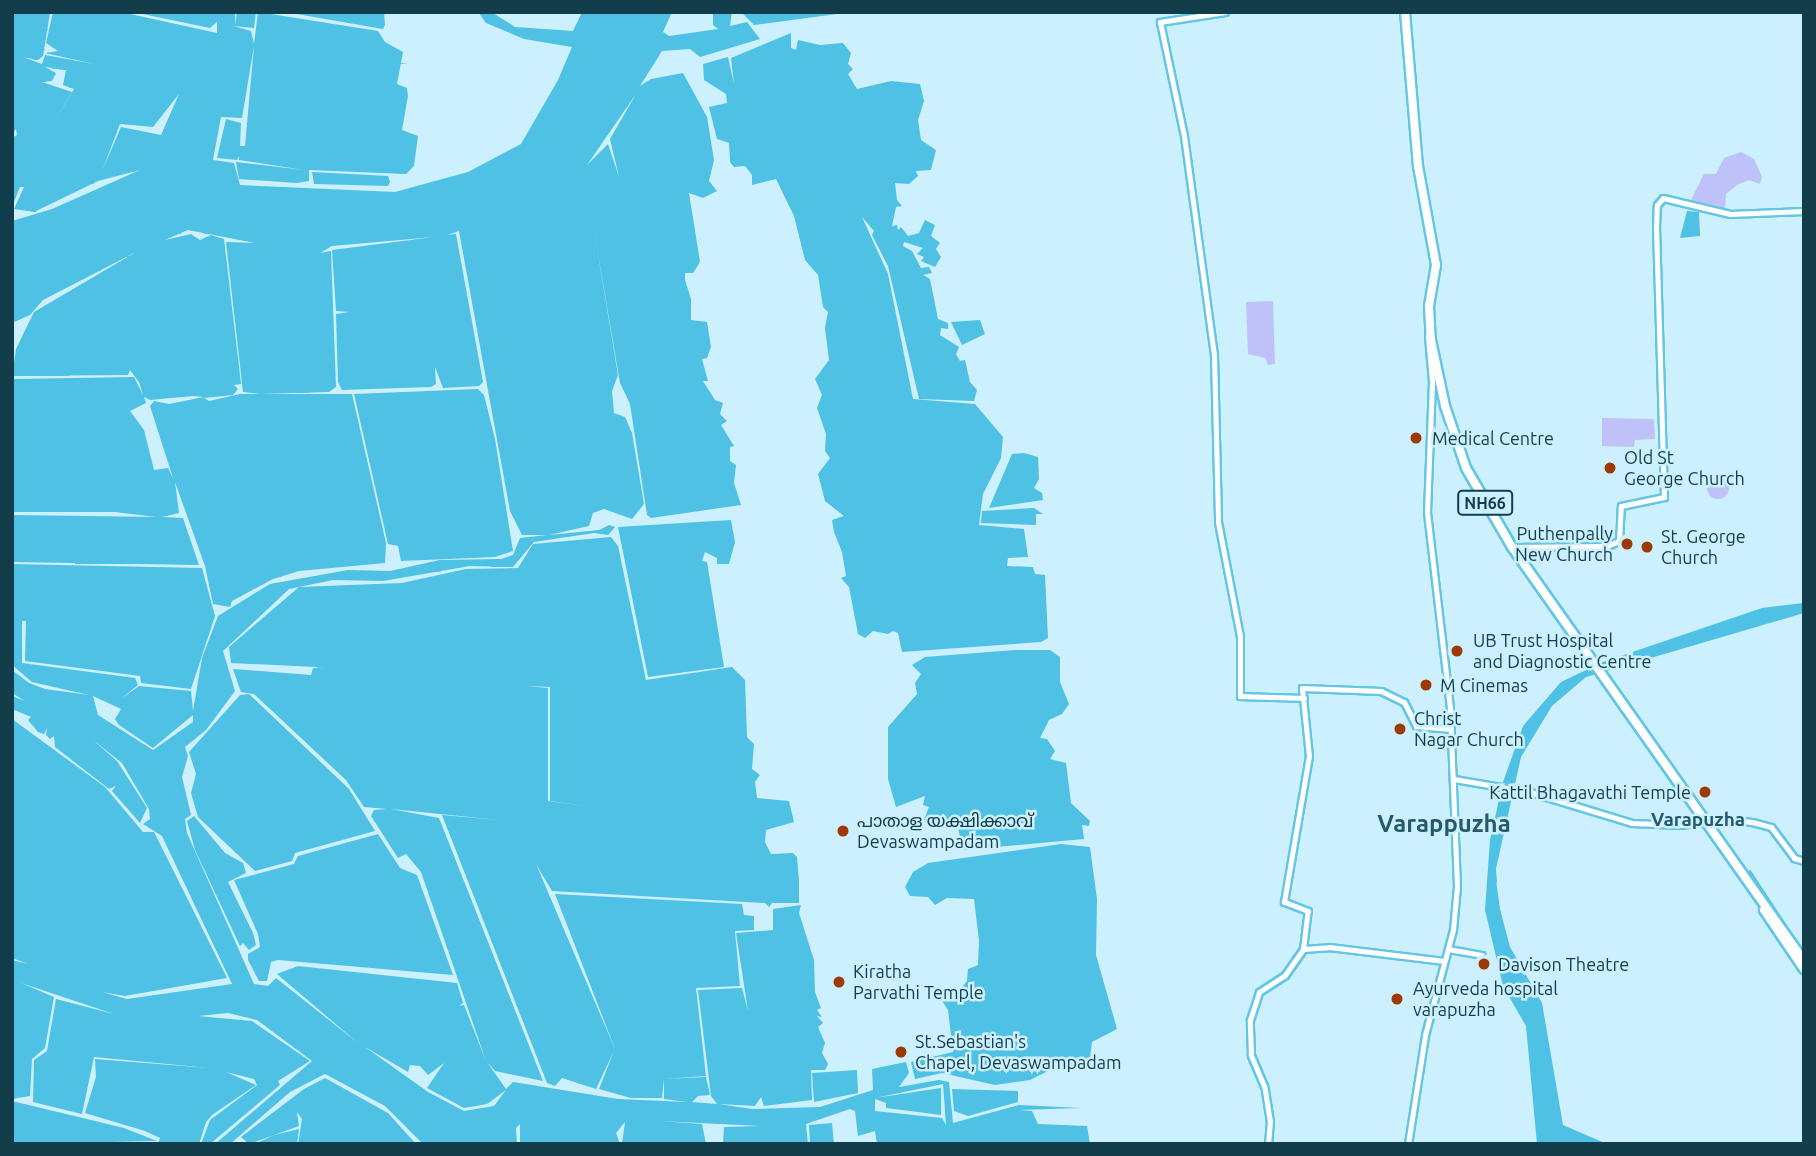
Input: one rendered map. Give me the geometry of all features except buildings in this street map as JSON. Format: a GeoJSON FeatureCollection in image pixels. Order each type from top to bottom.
{"type":"FeatureCollection","features":[{"type":"Feature","properties":{"kind":"highway","name":"NH66"},"geometry":{"type":"LineString","coordinates":[[1405,12],[1418,166],[1436,265],[1430,323],[1455,438],[1477,489],[1512,547],[1804,961]]}},
{"type":"Feature","properties":{"kind":"highway","name":"NH66"},"geometry":{"type":"LineString","coordinates":[[1714,834],[1804,969]]}},
{"type":"Feature","properties":{"kind":"street"},"geometry":{"type":"LineString","coordinates":[[1225,12],[1160,23],[1184,136],[1214,355],[1218,522],[1240,636],[1240,696],[1304,698]]}},
{"type":"Feature","properties":{"kind":"street"},"geometry":{"type":"LineString","coordinates":[[1512,547],[1607,546],[1619,541],[1621,506],[1664,497],[1657,205],[1663,198],[1730,215],[1804,211]]}},
{"type":"Feature","properties":{"kind":"street"},"geometry":{"type":"LineString","coordinates":[[1408,1144],[1423,1045],[1448,949],[1457,886],[1451,729],[1427,512],[1430,323]]}},
{"type":"Feature","properties":{"kind":"street"},"geometry":{"type":"LineString","coordinates":[[1268,1144],[1270,1122],[1264,1086],[1251,1055],[1250,1020],[1259,992],[1285,975],[1303,949],[1308,911],[1284,902],[1309,756],[1302,688],[1381,691],[1404,702],[1416,726],[1451,729]]}},
{"type":"Feature","properties":{"kind":"street"},"geometry":{"type":"LineString","coordinates":[[1454,779],[1519,789],[1632,822],[1682,825],[1705,821],[1739,821],[1771,827],[1794,858],[1804,861]]}},
{"type":"Feature","properties":{"kind":"street"},"geometry":{"type":"LineString","coordinates":[[1303,949],[1329,947],[1444,961]]}},
{"type":"Feature","properties":{"kind":"street"},"geometry":{"type":"LineString","coordinates":[[1448,949],[1481,955]]}},
{"type":"Feature","properties":{"kind":"shaded area"},"geometry":{"type":"Polygon","coordinates":[[[12,12],[50,13],[43,56],[38,60],[23,57],[42,64],[45,55],[94,64],[45,53],[58,51],[46,43],[53,12],[121,12],[217,33],[217,22],[210,28],[133,12],[235,12],[235,25],[237,12],[256,12],[254,28],[234,26],[251,31],[254,44],[258,12],[378,31],[385,42],[403,52],[397,84],[407,88],[408,96],[402,130],[418,136],[414,166],[406,174],[309,170],[309,181],[297,183],[239,179],[236,162],[304,170],[239,160],[239,156],[237,160],[217,158],[226,119],[241,123],[240,146],[245,146],[254,46],[242,118],[221,117],[213,160],[234,163],[240,185],[395,192],[468,172],[521,144],[558,80],[572,47],[524,39],[486,23],[478,12],[493,13],[515,27],[573,31],[582,12],[672,12],[663,32],[669,36],[718,29],[713,25],[713,12],[732,12],[730,26],[747,22],[760,39],[700,57],[690,49],[662,51],[640,86],[651,79],[683,73],[707,117],[714,160],[709,181],[717,191],[703,198],[689,193],[700,262],[693,273],[685,273],[685,280],[691,299],[691,320],[707,322],[711,347],[707,358],[702,359],[708,381],[703,381],[715,400],[723,403],[720,414],[727,421],[721,425],[734,446],[730,447],[730,461],[736,465],[734,483],[741,505],[651,518],[647,515],[630,404],[620,383],[593,224],[618,375],[612,391],[614,413],[625,417],[632,433],[644,504],[632,519],[604,509],[593,513],[589,526],[549,535],[599,530],[609,525],[615,527],[608,535],[594,533],[534,542],[513,567],[470,566],[383,581],[333,580],[289,589],[223,651],[235,691],[206,730],[185,747],[188,756],[182,777],[191,815],[185,819],[187,833],[254,984],[268,986],[276,978],[358,1043],[277,974],[298,966],[457,983],[463,1003],[459,1006],[464,1005],[486,1061],[421,872],[406,854],[398,858],[371,816],[374,810],[387,809],[364,807],[346,780],[254,694],[241,692],[233,669],[311,675],[313,668],[337,668],[231,663],[229,647],[299,587],[402,583],[466,569],[518,568],[533,544],[611,537],[618,546],[646,680],[732,667],[745,680],[747,737],[754,744],[752,769],[760,775],[755,782],[757,798],[789,801],[794,822],[766,830],[765,842],[771,854],[793,853],[797,857],[799,881],[799,903],[772,903],[769,907],[765,903],[552,891],[536,864],[615,1049],[555,894],[742,904],[744,915],[754,916],[754,930],[735,931],[740,986],[696,988],[706,1076],[665,1079],[706,1077],[710,1095],[698,1096],[692,1102],[717,1104],[711,1096],[698,990],[742,988],[748,1011],[736,933],[773,930],[773,909],[801,905],[799,913],[814,960],[815,992],[821,1008],[817,1010],[822,1017],[817,1016],[823,1023],[818,1027],[825,1043],[822,1053],[828,1064],[825,1070],[811,1070],[812,1100],[764,1106],[761,1097],[755,1106],[718,1104],[752,1109],[820,1107],[873,1090],[872,1069],[906,1062],[909,1073],[899,1087],[939,1080],[949,1082],[953,1123],[1019,1105],[1081,1108],[1019,1110],[1032,1111],[1038,1124],[1087,1126],[1090,1144],[877,1144],[875,1131],[858,1136],[855,1111],[850,1109],[806,1124],[808,1144],[723,1144],[724,1127],[760,1126],[659,1121],[702,1124],[706,1144],[622,1144],[625,1122],[616,1133],[620,1144],[520,1144],[520,1124],[516,1128],[517,1144],[423,1144],[385,1106],[325,1074],[290,1092],[230,1144],[215,1144],[312,1061],[257,1020],[228,1013],[198,1016],[252,1021],[310,1061],[278,1081],[280,1085],[210,1144],[201,1144],[210,1120],[257,1085],[254,1079],[226,1072],[256,1085],[212,1115],[206,1122],[199,1144],[158,1144],[160,1138],[145,1131],[85,1113],[96,1077],[95,1059],[209,1068],[94,1057],[82,1114],[33,1102],[34,1060],[47,1051],[56,999],[114,1014],[21,983],[54,997],[45,1048],[32,1059],[30,1096],[12,1099],[12,960],[28,964],[12,958],[12,719],[105,787],[143,832],[154,832],[227,978],[125,996],[102,992],[127,999],[232,984],[162,836],[143,824],[150,819],[149,809],[122,763],[93,740],[117,761],[147,808],[140,823],[112,791],[116,786],[109,789],[55,747],[54,736],[50,739],[46,735],[47,728],[44,734],[38,732],[28,720],[31,717],[12,709],[12,696],[25,701],[12,693],[12,670],[29,683],[45,689],[89,695],[32,682],[12,665],[12,564],[202,568],[215,616],[191,689],[141,683],[140,676],[25,661],[26,621],[22,621],[22,663],[135,678],[138,685],[121,699],[139,686],[191,691],[193,711],[202,658],[218,616],[270,584],[348,570],[390,571],[440,560],[501,559],[513,555],[520,538],[547,535],[522,535],[510,511],[459,231],[448,235],[456,234],[483,382],[479,386],[443,388],[435,367],[436,384],[431,387],[342,390],[338,382],[336,314],[349,312],[336,311],[332,250],[434,237],[332,246],[320,253],[331,251],[336,387],[329,392],[260,394],[352,394],[386,543],[385,563],[299,571],[273,579],[232,601],[230,607],[213,604],[205,566],[175,482],[179,513],[162,517],[183,518],[199,565],[12,562],[12,515],[156,517],[115,512],[12,512],[12,379],[134,377],[143,395],[139,382],[130,370],[128,375],[12,376],[16,349],[34,312],[136,252],[43,300],[30,315],[12,323],[12,221],[52,209],[140,170],[98,181],[34,212],[14,209],[24,187],[20,187],[12,207],[12,138],[17,135],[16,129],[12,134],[12,12]],[[45,67],[56,73],[52,81],[42,82],[72,92],[48,133],[74,89],[63,85],[66,70],[45,67]],[[179,94],[153,127],[120,124],[102,171],[121,127],[161,135],[179,94]],[[636,94],[587,165],[608,144],[619,177],[610,139],[636,94]],[[188,230],[165,240],[191,234],[200,240],[211,235],[224,239],[241,384],[234,385],[238,389],[233,395],[204,398],[209,401],[240,394],[260,394],[243,392],[226,242],[255,243],[188,230]],[[144,397],[146,403],[130,411],[144,430],[154,470],[168,468],[173,478],[150,406],[154,401],[169,404],[204,397],[150,400],[144,397]],[[525,686],[548,688],[548,801],[594,807],[550,801],[550,687],[525,686]],[[93,696],[98,715],[153,750],[193,722],[193,715],[153,748],[119,725],[115,719],[121,709],[93,696]],[[391,809],[439,818],[543,1081],[495,1071],[487,1062],[506,1089],[513,1082],[618,1099],[687,1102],[664,1099],[664,1079],[662,1098],[631,1098],[599,1089],[614,1051],[596,1089],[562,1078],[555,1086],[547,1083],[442,815],[499,820],[391,809]],[[365,1047],[428,1092],[464,1111],[494,1106],[506,1090],[487,1104],[464,1108],[427,1088],[444,1063],[428,1075],[420,1066],[410,1065],[408,1072],[365,1047]],[[943,1084],[875,1098],[941,1088],[941,1115],[886,1108],[886,1103],[875,1099],[875,1111],[942,1118],[946,1125],[943,1084]]]}},
{"type":"Feature","properties":{"kind":"shaded area"},"geometry":{"type":"Polygon","coordinates":[[[285,12],[384,12],[385,25],[383,29],[285,12]]]}},
{"type":"Feature","properties":{"kind":"shaded area"},"geometry":{"type":"Polygon","coordinates":[[[741,12],[852,12],[754,25],[741,12]]]}},
{"type":"Feature","properties":{"kind":"shaded area"},"geometry":{"type":"Polygon","coordinates":[[[791,33],[791,48],[796,50],[798,40],[820,45],[843,43],[851,53],[848,64],[853,69],[848,74],[857,89],[891,81],[920,84],[924,101],[918,120],[921,140],[936,150],[931,170],[916,171],[918,176],[909,184],[895,183],[897,200],[902,206],[896,207],[892,226],[897,225],[898,230],[901,227],[908,236],[919,233],[925,220],[935,225],[931,236],[940,243],[936,249],[941,257],[935,267],[921,261],[924,257],[917,254],[923,248],[904,242],[903,246],[912,251],[921,268],[929,267],[932,273],[923,275],[930,279],[938,319],[948,323],[948,329],[941,328],[940,335],[959,347],[956,354],[960,361],[965,360],[970,382],[977,390],[974,401],[919,399],[888,266],[872,235],[874,231],[862,217],[888,274],[913,399],[975,404],[1003,437],[1001,458],[983,494],[979,525],[1024,529],[1028,557],[1008,558],[1007,566],[1033,567],[1035,574],[1045,575],[1048,638],[1041,642],[902,652],[898,633],[873,631],[865,638],[858,634],[849,587],[841,578],[846,576],[832,520],[844,516],[825,501],[818,474],[830,458],[825,451],[826,434],[817,408],[822,395],[815,379],[829,360],[825,328],[828,312],[823,307],[818,275],[805,260],[794,216],[776,179],[752,185],[752,175],[745,166],[734,167],[730,162],[729,143],[717,139],[709,107],[727,103],[726,94],[704,80],[703,64],[728,57],[734,84],[731,58],[791,33]]]}},
{"type":"Feature","properties":{"kind":"shaded area"},"geometry":{"type":"Polygon","coordinates":[[[1741,152],[1754,159],[1762,177],[1760,184],[1749,180],[1737,185],[1726,194],[1725,210],[1690,202],[1704,174],[1716,174],[1724,158],[1741,152]]]}},
{"type":"Feature","properties":{"kind":"shaded area"},"geometry":{"type":"Polygon","coordinates":[[[312,172],[388,176],[390,182],[388,186],[314,184],[312,172]]]}},
{"type":"Feature","properties":{"kind":"shaded area"},"geometry":{"type":"Polygon","coordinates":[[[1687,211],[1699,212],[1700,236],[1680,238],[1687,211]]]}},
{"type":"Feature","properties":{"kind":"shaded area"},"geometry":{"type":"Polygon","coordinates":[[[1273,301],[1275,364],[1268,365],[1265,358],[1248,354],[1246,302],[1273,301]]]}},
{"type":"Feature","properties":{"kind":"shaded area"},"geometry":{"type":"Polygon","coordinates":[[[980,320],[985,334],[962,345],[951,322],[980,320]]]}},
{"type":"Feature","properties":{"kind":"shaded area"},"geometry":{"type":"Polygon","coordinates":[[[478,389],[484,395],[495,439],[513,551],[495,557],[401,561],[398,546],[388,544],[354,394],[478,389]]]}},
{"type":"Feature","properties":{"kind":"shaded area"},"geometry":{"type":"Polygon","coordinates":[[[1602,418],[1654,419],[1655,439],[1635,440],[1634,447],[1602,446],[1602,418]]]}},
{"type":"Feature","properties":{"kind":"shaded area"},"geometry":{"type":"Polygon","coordinates":[[[1024,453],[1038,457],[1039,479],[1034,488],[1042,493],[1043,500],[989,508],[1012,454],[1024,453]]]}},
{"type":"Feature","properties":{"kind":"shaded area"},"geometry":{"type":"Polygon","coordinates":[[[1718,477],[1728,484],[1729,488],[1722,498],[1718,499],[1708,492],[1707,488],[1714,478],[1718,477]]]}},
{"type":"Feature","properties":{"kind":"shaded area"},"geometry":{"type":"Polygon","coordinates":[[[1034,508],[1043,514],[1036,514],[1036,525],[981,523],[982,511],[1034,508]]]}},
{"type":"Feature","properties":{"kind":"shaded area"},"geometry":{"type":"Polygon","coordinates":[[[731,520],[735,542],[729,564],[717,564],[717,558],[705,552],[702,561],[707,562],[724,667],[648,677],[618,527],[731,520]]]}},
{"type":"Feature","properties":{"kind":"shaded area"},"geometry":{"type":"Polygon","coordinates":[[[1804,603],[1804,613],[1586,677],[1552,706],[1521,757],[1495,873],[1500,909],[1510,947],[1542,1003],[1563,1125],[1607,1144],[1537,1144],[1526,1026],[1503,986],[1485,910],[1490,840],[1503,782],[1523,726],[1561,682],[1603,662],[1762,608],[1804,603]]]}},
{"type":"Feature","properties":{"kind":"shaded area"},"geometry":{"type":"Polygon","coordinates":[[[1050,650],[1060,657],[1060,682],[1069,704],[1062,714],[1049,720],[1040,738],[1047,739],[1055,751],[1050,759],[1066,763],[1071,803],[1090,821],[1089,826],[1082,825],[1084,839],[963,850],[956,819],[924,820],[929,807],[923,805],[925,796],[896,807],[888,779],[888,727],[917,694],[915,683],[921,674],[912,665],[925,657],[1050,650]]]}},
{"type":"Feature","properties":{"kind":"shaded area"},"geometry":{"type":"Polygon","coordinates":[[[249,694],[349,789],[375,831],[295,853],[292,861],[255,871],[198,817],[191,793],[196,774],[189,752],[240,695],[249,694]]]}},
{"type":"Feature","properties":{"kind":"shaded area"},"geometry":{"type":"Polygon","coordinates":[[[194,816],[225,853],[243,863],[246,873],[228,882],[253,933],[256,945],[249,950],[243,943],[240,946],[195,850],[187,821],[194,816]]]}},
{"type":"Feature","properties":{"kind":"shaded area"},"geometry":{"type":"Polygon","coordinates":[[[378,834],[400,868],[417,875],[453,975],[278,960],[271,962],[267,981],[259,981],[248,960],[248,954],[260,947],[258,934],[234,880],[294,864],[298,856],[378,834]]]}},
{"type":"Feature","properties":{"kind":"shaded area"},"geometry":{"type":"Polygon","coordinates":[[[1061,844],[1090,847],[1097,899],[1096,955],[1117,1029],[1092,1042],[1089,1067],[1054,1068],[1030,1080],[995,1085],[942,1073],[915,1079],[911,1062],[953,1052],[948,1010],[942,1001],[956,995],[967,981],[968,969],[978,965],[979,941],[974,899],[947,898],[935,905],[928,897],[910,896],[905,887],[913,872],[928,863],[1061,844]]]}},
{"type":"Feature","properties":{"kind":"shaded area"},"geometry":{"type":"Polygon","coordinates":[[[857,1070],[858,1093],[814,1102],[812,1073],[857,1070]]]}},
{"type":"Feature","properties":{"kind":"shaded area"},"geometry":{"type":"Polygon","coordinates":[[[325,1078],[388,1113],[416,1144],[298,1144],[302,1119],[297,1112],[299,1126],[249,1144],[241,1137],[304,1089],[325,1078]]]}},
{"type":"Feature","properties":{"kind":"shaded area"},"geometry":{"type":"Polygon","coordinates":[[[952,1089],[1018,1091],[1018,1102],[968,1116],[954,1111],[952,1089]]]}},
{"type":"Feature","properties":{"kind":"shaded area"},"geometry":{"type":"Polygon","coordinates":[[[12,1101],[124,1128],[157,1141],[12,1144],[12,1101]]]}},
{"type":"Feature","properties":{"kind":"shaded area"},"geometry":{"type":"Polygon","coordinates":[[[832,1123],[834,1144],[810,1144],[809,1125],[832,1123]]]}},
{"type":"Feature","properties":{"kind":"shaded area"},"geometry":{"type":"Polygon","coordinates":[[[299,1129],[297,1144],[255,1144],[274,1135],[299,1129]]]}},
{"type":"Feature","properties":{"kind":"waterway"},"geometry":{"type":"LineString","coordinates":[[1495,870],[1496,882]]}},
{"type":"Feature","properties":{"kind":"waterway"},"geometry":{"type":"LineString","coordinates":[[1750,871],[1804,953]]}},
{"type":"Feature","properties":{"kind":"place","name":"Medical Centre"},"geometry":{"type":"Point","coordinates":[1416,438]}},
{"type":"Feature","properties":{"kind":"place","name":"Old St George Church"},"geometry":{"type":"Point","coordinates":[1610,468]}},
{"type":"Feature","properties":{"kind":"place","name":"Puthenpally New Church"},"geometry":{"type":"Point","coordinates":[1627,544]}},
{"type":"Feature","properties":{"kind":"place","name":"St. George Church"},"geometry":{"type":"Point","coordinates":[1647,547]}},
{"type":"Feature","properties":{"kind":"place","name":"UB Trust Hospital and Diagnostic Centre"},"geometry":{"type":"Point","coordinates":[1457,651]}},
{"type":"Feature","properties":{"kind":"place","name":"M Cinemas"},"geometry":{"type":"Point","coordinates":[1426,685]}},
{"type":"Feature","properties":{"kind":"place","name":"Christ Nagar Church"},"geometry":{"type":"Point","coordinates":[1400,729]}},
{"type":"Feature","properties":{"kind":"place","name":"Kattil Bhagavathi Temple"},"geometry":{"type":"Point","coordinates":[1705,792]}},
{"type":"Feature","properties":{"kind":"place","name":"പാതാള യക്ഷിക്കാവ് Devaswampadam"},"geometry":{"type":"Point","coordinates":[843,831]}},
{"type":"Feature","properties":{"kind":"place","name":"Davison Theatre"},"geometry":{"type":"Point","coordinates":[1484,964]}},
{"type":"Feature","properties":{"kind":"place","name":"Kiratha Parvathi Temple"},"geometry":{"type":"Point","coordinates":[839,982]}},
{"type":"Feature","properties":{"kind":"place","name":"Ayurveda hospital varapuzha"},"geometry":{"type":"Point","coordinates":[1397,999]}},
{"type":"Feature","properties":{"kind":"place","name":"St.Sebastian's Chapel, Devaswampadam"},"geometry":{"type":"Point","coordinates":[901,1052]}},
{"type":"Feature","properties":{"kind":"district","name":"Varapuzha"},"geometry":{"type":"Point","coordinates":[1698,820]}},
{"type":"Feature","properties":{"kind":"district","name":"Varappuzha"},"geometry":{"type":"Point","coordinates":[1444,824]}}]}
